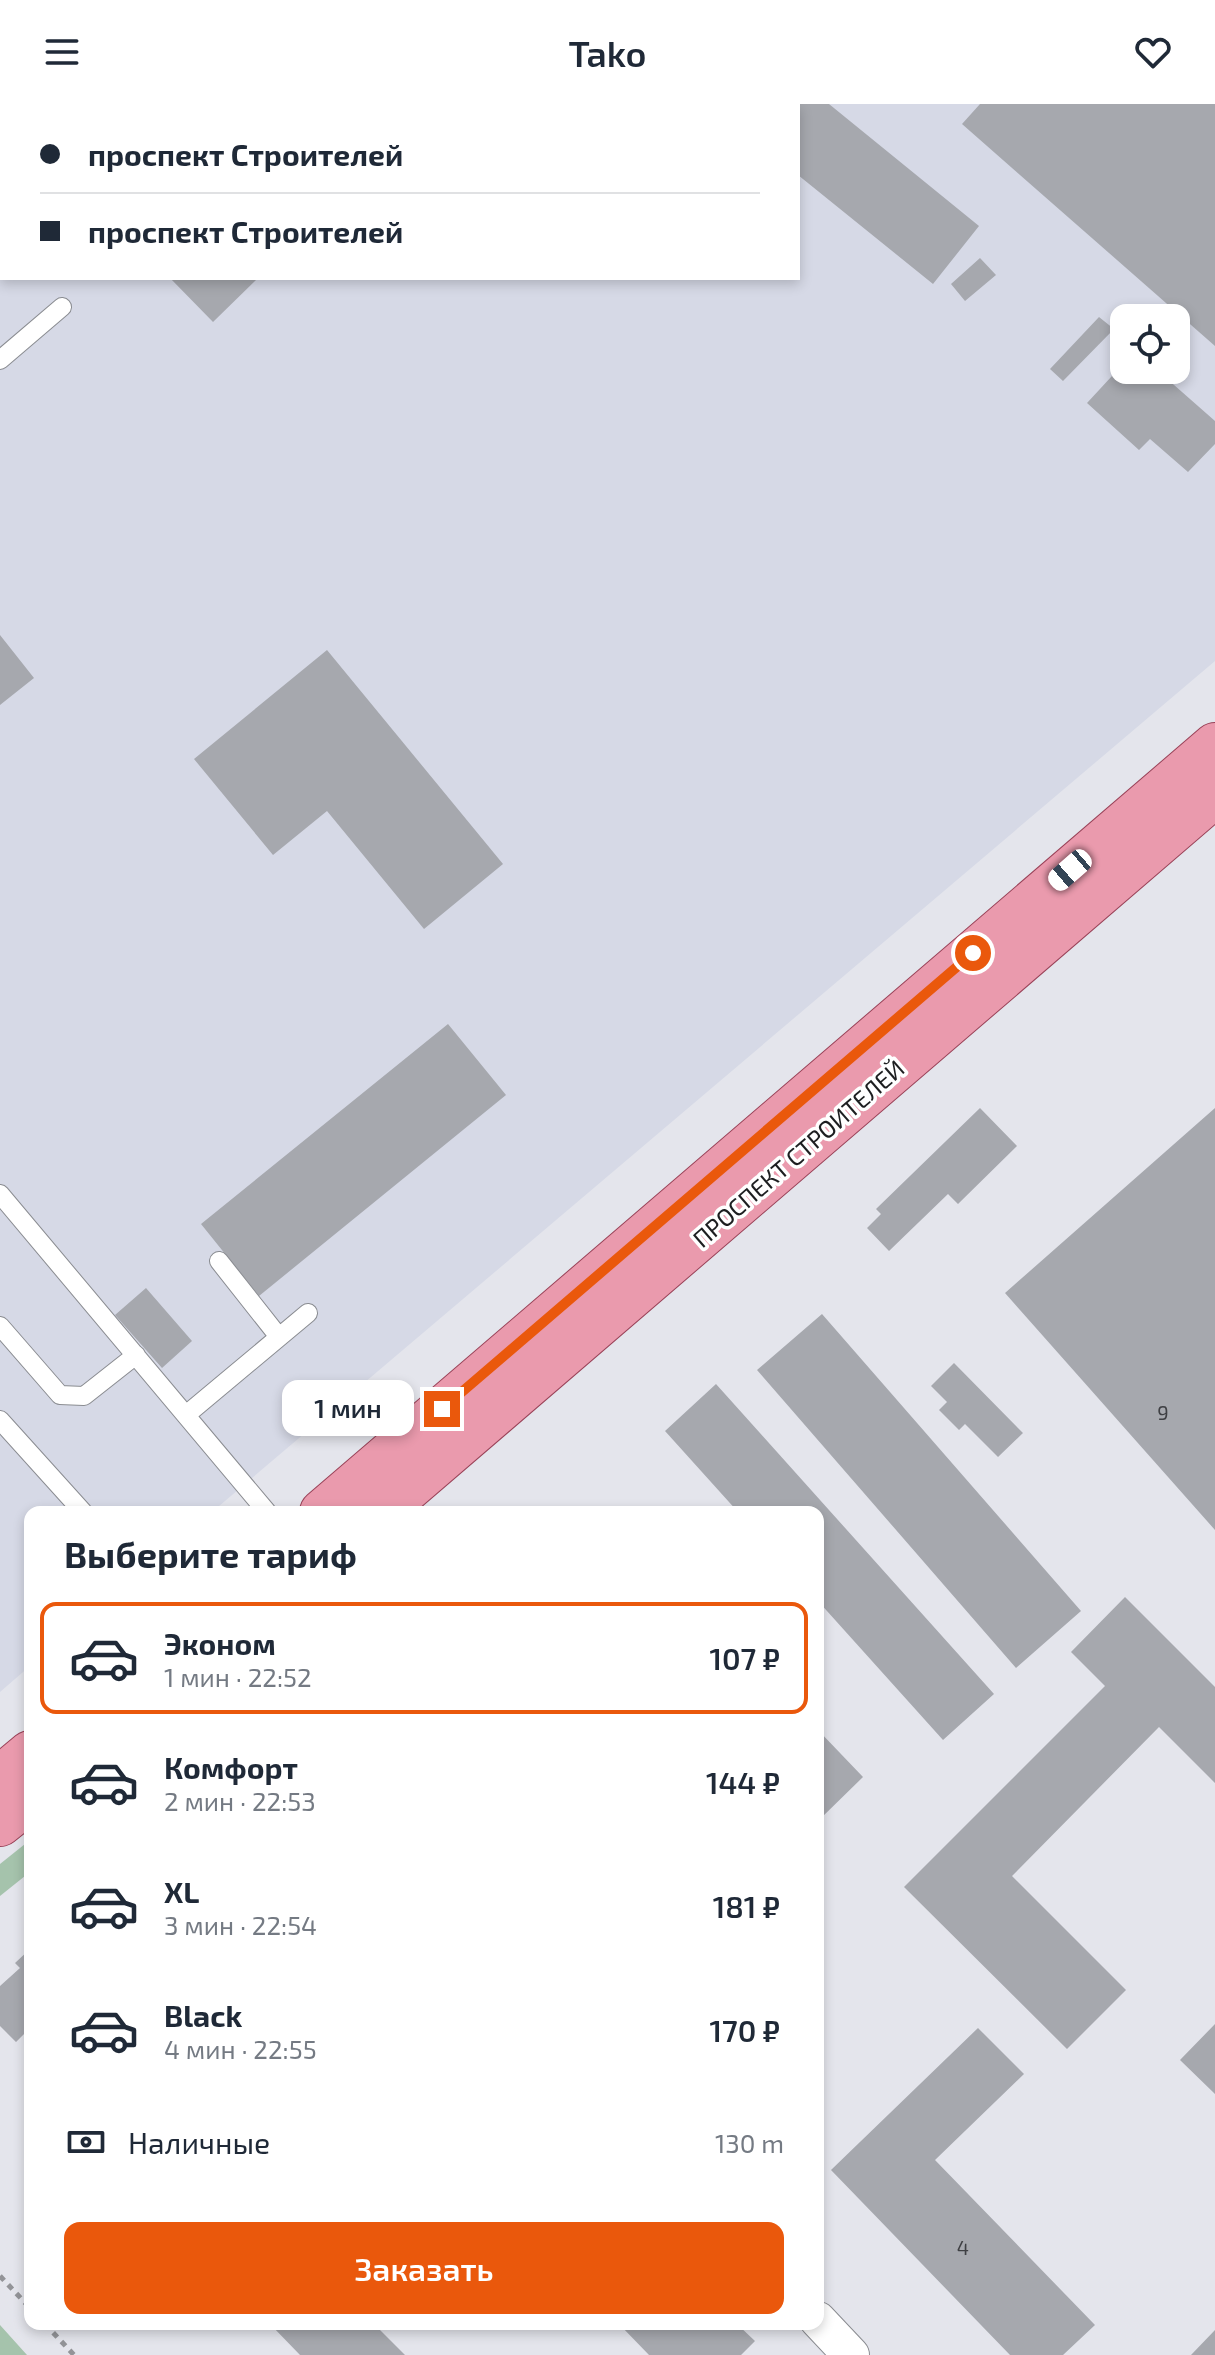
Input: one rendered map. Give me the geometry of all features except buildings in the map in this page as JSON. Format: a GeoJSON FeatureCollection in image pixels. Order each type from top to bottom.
{"type":"FeatureCollection","features":[{"type":"Feature","properties":{"kind":"main road","name":"ПРОСПЕКТ СТРОИТЕЛЕЙ"},"geometry":{"type":"LineString","coordinates":[[329,1506],[1215,745]]}},
{"type":"Feature","properties":{"kind":"main road","name":"ПРОСПЕКТ СТРОИТЕЛЕЙ"},"geometry":{"type":"LineString","coordinates":[[388,1506],[1215,795]]}},
{"type":"Feature","properties":{"kind":"main road"},"geometry":{"type":"LineString","coordinates":[[0,1778],[24,1758]]}},
{"type":"Feature","properties":{"kind":"main road"},"geometry":{"type":"LineString","coordinates":[[0,1824],[24,1805]]}},
{"type":"Feature","properties":{"kind":"street"},"geometry":{"type":"LineString","coordinates":[[824,2326],[851,2355]]}},
{"type":"Feature","properties":{"kind":"lane"},"geometry":{"type":"LineString","coordinates":[[0,360],[62,307]]}},
{"type":"Feature","properties":{"kind":"lane"},"geometry":{"type":"LineString","coordinates":[[0,1194],[262,1506]]}},
{"type":"Feature","properties":{"kind":"lane"},"geometry":{"type":"LineString","coordinates":[[219,1261],[279,1337]]}},
{"type":"Feature","properties":{"kind":"lane"},"geometry":{"type":"LineString","coordinates":[[186,1415],[308,1313]]}},
{"type":"Feature","properties":{"kind":"lane"},"geometry":{"type":"LineString","coordinates":[[0,1326],[60,1395],[84,1396],[136,1355]]}},
{"type":"Feature","properties":{"kind":"lane"},"geometry":{"type":"LineString","coordinates":[[0,1420],[78,1506]]}},
{"type":"Feature","properties":{"kind":"path"},"geometry":{"type":"LineString","coordinates":[[0,2276],[24,2302]]}},
{"type":"Feature","properties":{"kind":"path"},"geometry":{"type":"LineString","coordinates":[[51,2330],[74,2355]]}},
{"type":"Feature","properties":{"kind":"shaded area"},"geometry":{"type":"Polygon","coordinates":[[[800,104],[1215,104],[1215,661],[219,1506],[24,1506],[24,1671],[0,1692],[0,280],[800,280],[800,104]]]}},
{"type":"Feature","properties":{"kind":"green space"},"geometry":{"type":"Polygon","coordinates":[[[24,1845],[24,1877],[0,1896],[0,1864],[24,1845]]]}},
{"type":"Feature","properties":{"kind":"green space"},"geometry":{"type":"Polygon","coordinates":[[[0,2325],[27,2355],[0,2355],[0,2325]]]}},
{"type":"Feature","properties":{"kind":"route"},"geometry":{"type":"LineString","coordinates":[[442,1409],[973,953]]}}]}
